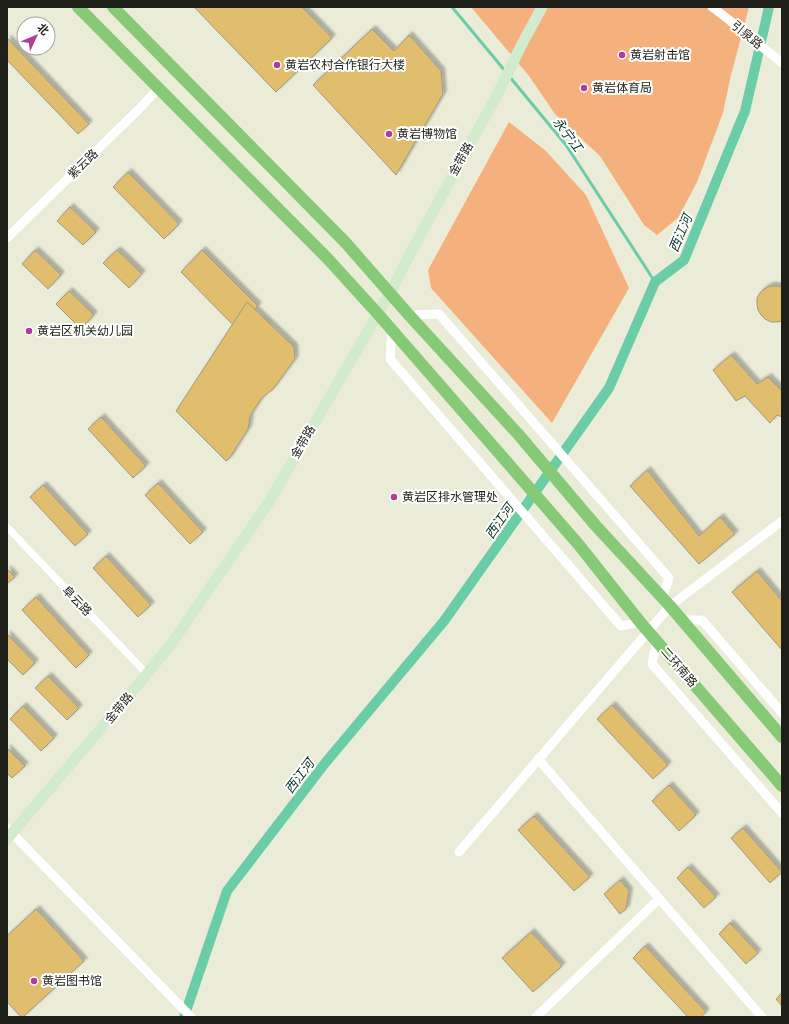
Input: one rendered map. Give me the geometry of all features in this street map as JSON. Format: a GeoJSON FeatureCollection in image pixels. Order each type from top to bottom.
{"type":"FeatureCollection","features":[{"type":"Feature","properties":{"kind":"highway","name":"二环南路"},"geometry":{"type":"LineString","coordinates":[[78,7],[328,259],[378,314],[392,332],[579,545],[640,622],[782,786]]}},
{"type":"Feature","properties":{"kind":"highway"},"geometry":{"type":"LineString","coordinates":[[113,7],[345,242],[409,315],[518,434],[596,526],[682,620],[782,736]]}},
{"type":"Feature","properties":{"kind":"main road","name":"金带路"},"geometry":{"type":"LineString","coordinates":[[9,834],[147,674],[174,640],[269,502],[390,293],[497,95],[542,7]]}},
{"type":"Feature","properties":{"kind":"street","name":"引泉路"},"geometry":{"type":"LineString","coordinates":[[712,7],[782,64]]}},
{"type":"Feature","properties":{"kind":"street","name":"紫云路"},"geometry":{"type":"LineString","coordinates":[[7,238],[158,89]]}},
{"type":"Feature","properties":{"kind":"street"},"geometry":{"type":"LineString","coordinates":[[409,315],[440,314],[668,578],[666,602]]}},
{"type":"Feature","properties":{"kind":"street"},"geometry":{"type":"LineString","coordinates":[[392,332],[390,359],[621,626],[640,622]]}},
{"type":"Feature","properties":{"kind":"street"},"geometry":{"type":"LineString","coordinates":[[458,852],[648,631],[666,602],[782,521]]}},
{"type":"Feature","properties":{"kind":"street","name":"阜云路"},"geometry":{"type":"LineString","coordinates":[[7,528],[147,674]]}},
{"type":"Feature","properties":{"kind":"street"},"geometry":{"type":"LineString","coordinates":[[682,620],[702,620],[782,712]]}},
{"type":"Feature","properties":{"kind":"street"},"geometry":{"type":"LineString","coordinates":[[657,641],[652,664],[782,813]]}},
{"type":"Feature","properties":{"kind":"street"},"geometry":{"type":"LineString","coordinates":[[538,760],[762,1017]]}},
{"type":"Feature","properties":{"kind":"street"},"geometry":{"type":"LineString","coordinates":[[9,834],[191,1017]]}},
{"type":"Feature","properties":{"kind":"street"},"geometry":{"type":"LineString","coordinates":[[536,1017],[659,899]]}},
{"type":"Feature","properties":{"kind":"shaded area"},"geometry":{"type":"Polygon","coordinates":[[[471,7],[749,7],[730,79],[723,113],[697,182],[678,218],[657,235],[644,225],[600,156],[555,114],[529,76],[471,7]]]}},
{"type":"Feature","properties":{"kind":"shaded area"},"geometry":{"type":"Polygon","coordinates":[[[509,122],[546,151],[586,195],[629,288],[552,423],[431,288],[428,270],[509,122]]]}},
{"type":"Feature","properties":{"kind":"building","name":"黄岩农村合作银行大楼"},"geometry":{"type":"Polygon","coordinates":[[[194,7],[302,7],[332,38],[276,92],[194,7]]]}},
{"type":"Feature","properties":{"kind":"building","name":"黄岩博物馆"},"geometry":{"type":"Polygon","coordinates":[[[372,29],[394,51],[409,35],[441,71],[443,94],[396,175],[313,85],[372,29]]]}},
{"type":"Feature","properties":{"kind":"building"},"geometry":{"type":"Polygon","coordinates":[[[8,39],[16,47],[16,56],[24,56],[89,124],[78,134],[7,60],[8,39]]]}},
{"type":"Feature","properties":{"kind":"building"},"geometry":{"type":"Polygon","coordinates":[[[128,172],[179,224],[164,239],[113,187],[128,172]]]}},
{"type":"Feature","properties":{"kind":"building"},"geometry":{"type":"Polygon","coordinates":[[[70,207],[96,232],[83,245],[57,221],[70,207]]]}},
{"type":"Feature","properties":{"kind":"building"},"geometry":{"type":"Polygon","coordinates":[[[35,250],[61,275],[48,289],[22,264],[35,250]]]}},
{"type":"Feature","properties":{"kind":"building"},"geometry":{"type":"Polygon","coordinates":[[[117,250],[142,274],[129,288],[103,263],[117,250]]]}},
{"type":"Feature","properties":{"kind":"building"},"geometry":{"type":"Polygon","coordinates":[[[202,250],[258,306],[236,328],[181,272],[202,250]]]}},
{"type":"Feature","properties":{"kind":"building"},"geometry":{"type":"Polygon","coordinates":[[[770,286],[782,287],[782,321],[771,322],[765,319],[758,310],[757,298],[764,289],[770,286]]]}},
{"type":"Feature","properties":{"kind":"building"},"geometry":{"type":"Polygon","coordinates":[[[69,291],[94,315],[81,329],[56,304],[69,291]]]}},
{"type":"Feature","properties":{"kind":"building"},"geometry":{"type":"Polygon","coordinates":[[[247,302],[294,347],[295,359],[273,389],[261,399],[250,416],[248,429],[229,459],[226,461],[176,411],[247,302]]]}},
{"type":"Feature","properties":{"kind":"building"},"geometry":{"type":"Polygon","coordinates":[[[731,355],[757,384],[768,377],[782,391],[782,417],[777,415],[770,423],[745,396],[736,401],[713,370],[731,355]]]}},
{"type":"Feature","properties":{"kind":"building"},"geometry":{"type":"Polygon","coordinates":[[[101,417],[146,466],[133,478],[88,429],[101,417]]]}},
{"type":"Feature","properties":{"kind":"building"},"geometry":{"type":"Polygon","coordinates":[[[647,470],[699,536],[720,517],[735,534],[699,564],[630,486],[647,470]]]}},
{"type":"Feature","properties":{"kind":"building"},"geometry":{"type":"Polygon","coordinates":[[[158,483],[203,532],[190,544],[145,495],[158,483]]]}},
{"type":"Feature","properties":{"kind":"building"},"geometry":{"type":"Polygon","coordinates":[[[43,485],[88,534],[75,546],[30,497],[43,485]]]}},
{"type":"Feature","properties":{"kind":"building"},"geometry":{"type":"Polygon","coordinates":[[[106,556],[151,605],[138,617],[93,568],[106,556]]]}},
{"type":"Feature","properties":{"kind":"building"},"geometry":{"type":"Polygon","coordinates":[[[7,569],[15,577],[7,584],[7,569]]]}},
{"type":"Feature","properties":{"kind":"building"},"geometry":{"type":"Polygon","coordinates":[[[757,571],[782,601],[782,650],[732,592],[757,571]]]}},
{"type":"Feature","properties":{"kind":"building"},"geometry":{"type":"Polygon","coordinates":[[[36,597],[89,655],[76,668],[22,610],[36,597]]]}},
{"type":"Feature","properties":{"kind":"building"},"geometry":{"type":"Polygon","coordinates":[[[7,634],[35,663],[23,675],[7,659],[7,634]]]}},
{"type":"Feature","properties":{"kind":"building"},"geometry":{"type":"Polygon","coordinates":[[[48,676],[79,708],[67,720],[35,688],[48,676]]]}},
{"type":"Feature","properties":{"kind":"building"},"geometry":{"type":"Polygon","coordinates":[[[612,705],[668,765],[653,779],[597,719],[612,705]]]}},
{"type":"Feature","properties":{"kind":"building"},"geometry":{"type":"Polygon","coordinates":[[[23,706],[54,738],[41,751],[10,719],[23,706]]]}},
{"type":"Feature","properties":{"kind":"building"},"geometry":{"type":"Polygon","coordinates":[[[7,748],[25,766],[12,778],[7,773],[7,748]]]}},
{"type":"Feature","properties":{"kind":"building"},"geometry":{"type":"Polygon","coordinates":[[[669,785],[696,815],[679,831],[652,801],[669,785]]]}},
{"type":"Feature","properties":{"kind":"building"},"geometry":{"type":"Polygon","coordinates":[[[534,816],[590,877],[574,891],[518,830],[534,816]]]}},
{"type":"Feature","properties":{"kind":"building"},"geometry":{"type":"Polygon","coordinates":[[[743,828],[782,872],[770,883],[731,838],[743,828]]]}},
{"type":"Feature","properties":{"kind":"building"},"geometry":{"type":"Polygon","coordinates":[[[688,867],[716,897],[704,908],[677,878],[688,867]]]}},
{"type":"Feature","properties":{"kind":"building"},"geometry":{"type":"Polygon","coordinates":[[[620,880],[629,891],[626,909],[620,914],[604,894],[620,880]]]}},
{"type":"Feature","properties":{"kind":"building","name":"黄岩图书馆"},"geometry":{"type":"Polygon","coordinates":[[[36,909],[84,961],[23,1017],[21,1017],[7,1002],[7,936],[36,909]]]}},
{"type":"Feature","properties":{"kind":"building"},"geometry":{"type":"Polygon","coordinates":[[[730,923],[758,953],[746,964],[719,934],[730,923]]]}},
{"type":"Feature","properties":{"kind":"building"},"geometry":{"type":"Polygon","coordinates":[[[531,932],[562,966],[533,992],[502,958],[531,932]]]}},
{"type":"Feature","properties":{"kind":"building"},"geometry":{"type":"Polygon","coordinates":[[[645,946],[706,1012],[701,1017],[688,1017],[633,958],[645,946]]]}},
{"type":"Feature","properties":{"kind":"building"},"geometry":{"type":"Polygon","coordinates":[[[782,993],[782,1006],[776,999],[782,993]]]}},
{"type":"Feature","properties":{"kind":"waterway","name":"永宁江"},"geometry":{"type":"LineString","coordinates":[[452,7],[506,72]]}},
{"type":"Feature","properties":{"kind":"waterway","name":"西江河"},"geometry":{"type":"LineString","coordinates":[[184,1017],[227,891],[326,762],[444,621],[609,388],[655,282],[684,260],[745,111],[769,7]]}},
{"type":"Feature","properties":{"kind":"waterway","name":"永宁江"},"geometry":{"type":"LineString","coordinates":[[509,76],[566,145],[655,282]]}},
{"type":"Feature","properties":{"kind":"place","name":"黄岩射击馆"},"geometry":{"type":"Point","coordinates":[622,55]}},
{"type":"Feature","properties":{"kind":"place","name":"黄岩农村合作银行大楼"},"geometry":{"type":"Point","coordinates":[277,65]}},
{"type":"Feature","properties":{"kind":"place","name":"黄岩体育局"},"geometry":{"type":"Point","coordinates":[584,88]}},
{"type":"Feature","properties":{"kind":"place","name":"黄岩博物馆"},"geometry":{"type":"Point","coordinates":[389,134]}},
{"type":"Feature","properties":{"kind":"place","name":"黄岩区机关幼儿园"},"geometry":{"type":"Point","coordinates":[29,331]}},
{"type":"Feature","properties":{"kind":"place","name":"黄岩区排水管理处"},"geometry":{"type":"Point","coordinates":[394,497]}},
{"type":"Feature","properties":{"kind":"place","name":"黄岩图书馆"},"geometry":{"type":"Point","coordinates":[34,981]}}]}
